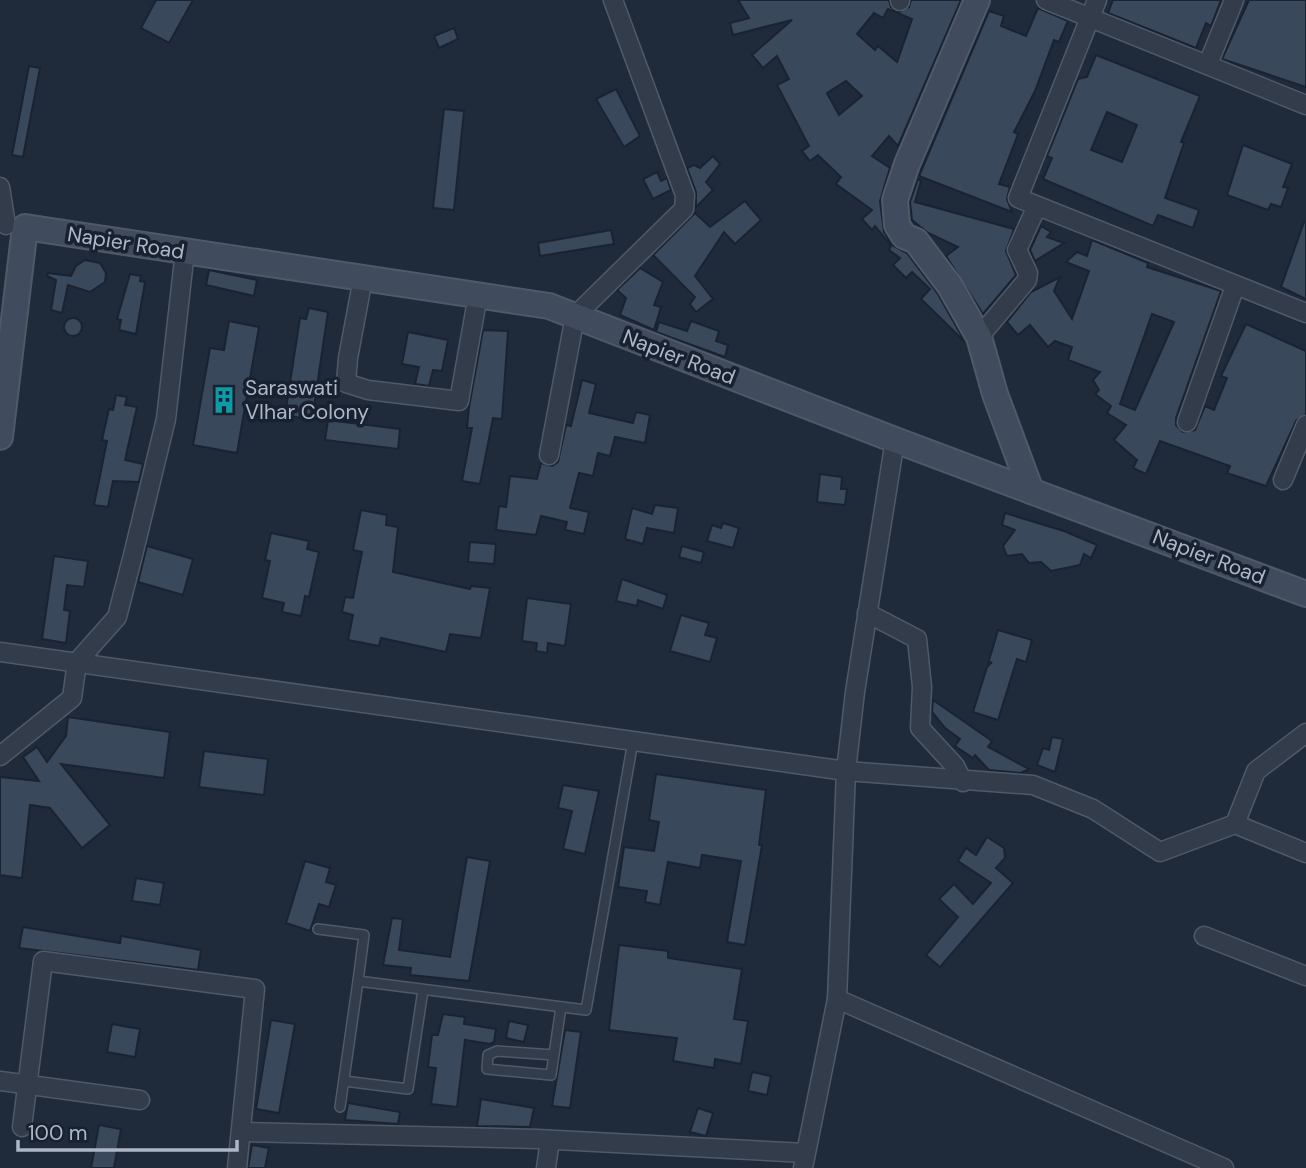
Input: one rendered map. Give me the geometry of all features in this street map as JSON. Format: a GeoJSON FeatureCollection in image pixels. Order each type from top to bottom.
{"type":"FeatureCollection","features":[{"type":"Feature","properties":{"kind":"street"},"geometry":{"type":"LineString","coordinates":[[549,455],[575,316],[684,209],[685,195],[612,0]]}},
{"type":"Feature","properties":{"kind":"street"},"geometry":{"type":"LineString","coordinates":[[977,0],[907,164],[895,200],[897,225],[904,236],[916,241],[950,286],[979,337],[995,394],[1031,491]]}},
{"type":"Feature","properties":{"kind":"street"},"geometry":{"type":"LineString","coordinates":[[1046,0],[1093,8],[1208,64],[1306,105]]}},
{"type":"Feature","properties":{"kind":"street"},"geometry":{"type":"LineString","coordinates":[[1208,64],[1234,0]]}},
{"type":"Feature","properties":{"kind":"street"},"geometry":{"type":"LineString","coordinates":[[1093,8],[1018,198],[1306,313]]}},
{"type":"Feature","properties":{"kind":"street"},"geometry":{"type":"LineString","coordinates":[[0,187],[10,226],[0,437]]}},
{"type":"Feature","properties":{"kind":"street"},"geometry":{"type":"LineString","coordinates":[[979,337],[1027,280],[1028,273],[1017,250],[1037,206]]}},
{"type":"Feature","properties":{"kind":"street","name":"Napier Road"},"geometry":{"type":"LineString","coordinates":[[10,226],[549,306],[895,440],[1306,594]]}},
{"type":"Feature","properties":{"kind":"street"},"geometry":{"type":"LineString","coordinates":[[0,756],[72,698],[77,662],[117,617],[166,419],[185,251]]}},
{"type":"Feature","properties":{"kind":"street"},"geometry":{"type":"LineString","coordinates":[[363,278],[346,383],[368,390],[459,401],[478,295]]}},
{"type":"Feature","properties":{"kind":"street"},"geometry":{"type":"LineString","coordinates":[[1187,422],[1235,286]]}},
{"type":"Feature","properties":{"kind":"street"},"geometry":{"type":"LineString","coordinates":[[1283,480],[1306,425]]}},
{"type":"Feature","properties":{"kind":"street"},"geometry":{"type":"LineString","coordinates":[[242,1132],[550,1140],[804,1161],[836,999],[846,771],[867,613],[895,440]]}},
{"type":"Feature","properties":{"kind":"street"},"geometry":{"type":"LineString","coordinates":[[867,613],[917,639],[922,687],[920,728],[955,765],[963,782]]}},
{"type":"Feature","properties":{"kind":"street"},"geometry":{"type":"LineString","coordinates":[[0,652],[846,771],[963,782],[1033,785],[1093,809],[1160,852],[1235,824],[1306,853]]}},
{"type":"Feature","properties":{"kind":"street"},"geometry":{"type":"LineString","coordinates":[[1235,824],[1256,771],[1306,733]]}},
{"type":"Feature","properties":{"kind":"street"},"geometry":{"type":"LineString","coordinates":[[1204,936],[1306,976]]}},
{"type":"Feature","properties":{"kind":"street"},"geometry":{"type":"LineString","coordinates":[[22,1126],[43,961],[255,989],[237,1168]]}},
{"type":"Feature","properties":{"kind":"street"},"geometry":{"type":"LineString","coordinates":[[836,999],[1224,1168]]}},
{"type":"Feature","properties":{"kind":"street"},"geometry":{"type":"LineString","coordinates":[[0,1081],[140,1100]]}},
{"type":"Feature","properties":{"kind":"street"},"geometry":{"type":"LineString","coordinates":[[546,1168],[550,1140]]}},
{"type":"Feature","properties":{"kind":"lane"},"geometry":{"type":"LineString","coordinates":[[358,981],[586,1010],[633,739]]}},
{"type":"Feature","properties":{"kind":"lane"},"geometry":{"type":"LineString","coordinates":[[318,929],[364,935],[340,1107]]}},
{"type":"Feature","properties":{"kind":"lane"},"geometry":{"type":"LineString","coordinates":[[344,1081],[408,1089],[423,990]]}},
{"type":"Feature","properties":{"kind":"lane"},"geometry":{"type":"LineString","coordinates":[[554,1055],[497,1051],[488,1055],[487,1069],[551,1075],[554,1055],[561,1007]]}},
{"type":"Feature","properties":{"kind":"building"},"geometry":{"type":"Polygon","coordinates":[[[156,0],[193,0],[169,43],[141,28],[156,0]]]}},
{"type":"Feature","properties":{"kind":"building"},"geometry":{"type":"Polygon","coordinates":[[[738,0],[889,0],[891,7],[899,12],[909,7],[911,0],[961,0],[898,146],[889,136],[872,156],[890,168],[880,201],[884,232],[892,245],[907,253],[938,294],[965,342],[921,299],[930,289],[912,272],[906,278],[893,265],[900,258],[889,250],[891,246],[875,226],[872,230],[862,219],[872,210],[836,184],[841,177],[818,155],[810,161],[802,151],[809,146],[777,85],[789,79],[777,56],[763,68],[752,55],[792,20],[733,35],[730,23],[749,18],[738,0]],[[888,9],[883,18],[874,13],[857,34],[875,50],[878,46],[897,62],[912,19],[888,9]],[[846,81],[827,93],[839,115],[862,96],[846,81]]]}},
{"type":"Feature","properties":{"kind":"building"},"geometry":{"type":"Polygon","coordinates":[[[1113,0],[1221,0],[1211,26],[1206,23],[1196,48],[1108,13],[1113,0]]]}},
{"type":"Feature","properties":{"kind":"building"},"geometry":{"type":"Polygon","coordinates":[[[1249,0],[1306,0],[1306,87],[1222,59],[1249,0]]]}},
{"type":"Feature","properties":{"kind":"building"},"geometry":{"type":"Polygon","coordinates":[[[1038,8],[1068,21],[1059,42],[1054,40],[1035,91],[1014,132],[1018,134],[999,184],[1010,187],[1007,199],[1012,212],[919,176],[989,11],[1004,16],[1001,26],[1026,36],[1038,8]]]}},
{"type":"Feature","properties":{"kind":"building"},"geometry":{"type":"Polygon","coordinates":[[[454,28],[458,39],[439,48],[434,36],[454,28]]]}},
{"type":"Feature","properties":{"kind":"building"},"geometry":{"type":"Polygon","coordinates":[[[1096,55],[1200,96],[1181,142],[1184,143],[1165,198],[1199,210],[1193,228],[1158,215],[1153,226],[1043,179],[1052,158],[1047,156],[1078,79],[1087,77],[1096,55]],[[1107,112],[1091,150],[1122,162],[1137,125],[1107,112]]]}},
{"type":"Feature","properties":{"kind":"building"},"geometry":{"type":"Polygon","coordinates":[[[29,66],[40,68],[23,157],[12,155],[29,66]]]}},
{"type":"Feature","properties":{"kind":"building"},"geometry":{"type":"Polygon","coordinates":[[[616,89],[640,136],[624,147],[596,99],[616,89]]]}},
{"type":"Feature","properties":{"kind":"building"},"geometry":{"type":"Polygon","coordinates":[[[444,109],[464,111],[454,210],[433,208],[444,109]]]}},
{"type":"Feature","properties":{"kind":"building"},"geometry":{"type":"Polygon","coordinates":[[[1243,145],[1292,164],[1283,187],[1288,188],[1281,207],[1271,204],[1268,210],[1227,195],[1243,145]]]}},
{"type":"Feature","properties":{"kind":"building"},"geometry":{"type":"Polygon","coordinates":[[[713,156],[720,164],[706,182],[713,190],[696,207],[696,192],[687,168],[694,165],[700,168],[713,156]]]}},
{"type":"Feature","properties":{"kind":"building"},"geometry":{"type":"Polygon","coordinates":[[[657,172],[661,181],[667,178],[671,190],[653,199],[643,179],[657,172]]]}},
{"type":"Feature","properties":{"kind":"building"},"geometry":{"type":"Polygon","coordinates":[[[918,179],[921,181],[915,202],[1014,229],[1006,251],[1016,275],[983,314],[946,256],[958,247],[928,233],[912,220],[910,202],[918,179]]]}},
{"type":"Feature","properties":{"kind":"building"},"geometry":{"type":"Polygon","coordinates":[[[745,201],[761,220],[735,244],[724,232],[695,276],[713,299],[696,312],[690,304],[695,297],[653,255],[695,213],[710,227],[745,201]]]}},
{"type":"Feature","properties":{"kind":"building"},"geometry":{"type":"Polygon","coordinates":[[[1306,222],[1306,299],[1281,287],[1306,222]]]}},
{"type":"Feature","properties":{"kind":"building"},"geometry":{"type":"Polygon","coordinates":[[[1041,226],[1051,232],[1047,237],[1064,243],[1035,261],[1030,250],[1041,226]]]}},
{"type":"Feature","properties":{"kind":"building"},"geometry":{"type":"Polygon","coordinates":[[[611,230],[614,244],[540,256],[538,243],[611,230]]]}},
{"type":"Feature","properties":{"kind":"building"},"geometry":{"type":"Polygon","coordinates":[[[1092,240],[1148,263],[1147,267],[1221,291],[1176,418],[1176,425],[1183,432],[1195,430],[1205,406],[1214,410],[1227,378],[1221,376],[1246,324],[1306,351],[1306,414],[1296,421],[1266,486],[1227,473],[1230,466],[1160,441],[1146,474],[1133,468],[1137,460],[1114,440],[1126,425],[1107,413],[1111,406],[1095,394],[1099,390],[1093,380],[1100,372],[1068,360],[1072,347],[1055,341],[1048,347],[1030,325],[1018,335],[1007,322],[1031,292],[1060,277],[1054,291],[1072,319],[1089,271],[1066,262],[1077,252],[1087,256],[1092,240]],[[1152,314],[1120,404],[1135,410],[1174,322],[1152,314]]]}},
{"type":"Feature","properties":{"kind":"building"},"geometry":{"type":"Polygon","coordinates":[[[85,260],[100,263],[106,273],[105,282],[90,292],[68,285],[62,313],[51,310],[56,280],[47,276],[48,273],[71,276],[76,266],[85,260]]]}},
{"type":"Feature","properties":{"kind":"building"},"geometry":{"type":"Polygon","coordinates":[[[640,268],[663,282],[654,305],[661,307],[654,330],[620,315],[626,298],[617,290],[640,268]]]}},
{"type":"Feature","properties":{"kind":"building"},"geometry":{"type":"Polygon","coordinates":[[[209,270],[257,280],[254,296],[206,285],[209,270]]]}},
{"type":"Feature","properties":{"kind":"building"},"geometry":{"type":"Polygon","coordinates":[[[130,274],[141,276],[140,281],[145,282],[136,334],[119,330],[121,320],[117,319],[130,274]]]}},
{"type":"Feature","properties":{"kind":"building"},"geometry":{"type":"Polygon","coordinates":[[[309,308],[328,312],[312,420],[285,415],[300,318],[306,319],[309,308]]]}},
{"type":"Feature","properties":{"kind":"building"},"geometry":{"type":"Polygon","coordinates":[[[73,318],[79,321],[82,327],[79,333],[73,336],[67,333],[64,327],[67,321],[73,318]]]}},
{"type":"Feature","properties":{"kind":"building","name":"Saraswati VIhar Colony"},"geometry":{"type":"Polygon","coordinates":[[[229,321],[259,327],[237,453],[193,445],[210,348],[224,350],[229,321]]]}},
{"type":"Feature","properties":{"kind":"building"},"geometry":{"type":"Polygon","coordinates":[[[691,321],[719,331],[716,341],[728,345],[725,357],[656,332],[659,322],[687,331],[691,321]]]}},
{"type":"Feature","properties":{"kind":"building"},"geometry":{"type":"Polygon","coordinates":[[[483,330],[508,331],[502,419],[493,418],[480,484],[462,481],[472,428],[467,428],[469,407],[483,330]]]}},
{"type":"Feature","properties":{"kind":"building"},"geometry":{"type":"Polygon","coordinates":[[[408,332],[448,340],[442,371],[433,370],[429,386],[415,384],[419,367],[402,364],[408,332]]]}},
{"type":"Feature","properties":{"kind":"building"},"geometry":{"type":"Polygon","coordinates":[[[582,380],[596,384],[589,413],[633,423],[636,412],[650,415],[645,443],[615,437],[610,456],[598,453],[593,476],[579,473],[570,508],[589,512],[584,534],[565,530],[567,522],[541,516],[536,535],[496,530],[499,506],[506,507],[510,476],[537,479],[541,463],[552,466],[558,462],[566,425],[571,426],[582,380]]]}},
{"type":"Feature","properties":{"kind":"building"},"geometry":{"type":"Polygon","coordinates":[[[116,395],[127,397],[125,405],[137,407],[125,460],[143,464],[139,482],[113,481],[108,507],[94,505],[107,441],[102,440],[109,409],[113,410],[116,395]]]}},
{"type":"Feature","properties":{"kind":"building"},"geometry":{"type":"Polygon","coordinates":[[[328,420],[400,429],[398,449],[325,440],[328,420]]]}},
{"type":"Feature","properties":{"kind":"building"},"geometry":{"type":"Polygon","coordinates":[[[820,474],[842,477],[841,489],[847,489],[845,505],[817,502],[820,474]]]}},
{"type":"Feature","properties":{"kind":"building"},"geometry":{"type":"Polygon","coordinates":[[[655,505],[678,508],[674,533],[647,528],[643,544],[625,539],[632,508],[652,514],[655,505]]]}},
{"type":"Feature","properties":{"kind":"building"},"geometry":{"type":"Polygon","coordinates":[[[361,510],[387,515],[386,525],[398,527],[393,572],[470,589],[471,586],[490,588],[481,638],[450,634],[446,652],[381,638],[379,646],[348,640],[353,615],[342,612],[345,597],[353,598],[362,552],[353,550],[361,510]]]}},
{"type":"Feature","properties":{"kind":"building"},"geometry":{"type":"Polygon","coordinates":[[[1005,513],[1064,531],[1097,545],[1091,558],[1084,554],[1080,565],[1051,571],[1041,562],[1029,563],[1022,554],[1007,556],[1003,546],[1015,530],[1002,525],[1005,513]]]}},
{"type":"Feature","properties":{"kind":"building"},"geometry":{"type":"Polygon","coordinates":[[[723,523],[739,528],[733,548],[707,541],[712,525],[721,528],[723,523]]]}},
{"type":"Feature","properties":{"kind":"building"},"geometry":{"type":"Polygon","coordinates":[[[271,533],[309,541],[307,549],[319,552],[309,597],[305,596],[301,616],[282,612],[284,603],[262,598],[270,561],[265,560],[271,533]]]}},
{"type":"Feature","properties":{"kind":"building"},"geometry":{"type":"Polygon","coordinates":[[[470,542],[496,544],[494,564],[468,562],[470,542]]]}},
{"type":"Feature","properties":{"kind":"building"},"geometry":{"type":"Polygon","coordinates":[[[147,546],[193,559],[183,595],[138,582],[147,546]]]}},
{"type":"Feature","properties":{"kind":"building"},"geometry":{"type":"Polygon","coordinates":[[[682,546],[704,552],[701,563],[679,557],[682,546]]]}},
{"type":"Feature","properties":{"kind":"building"},"geometry":{"type":"Polygon","coordinates":[[[54,556],[88,561],[84,587],[67,585],[64,610],[70,611],[66,643],[42,639],[54,556]]]}},
{"type":"Feature","properties":{"kind":"building"},"geometry":{"type":"Polygon","coordinates":[[[622,579],[667,595],[663,609],[638,600],[637,606],[616,601],[622,579]]]}},
{"type":"Feature","properties":{"kind":"building"},"geometry":{"type":"Polygon","coordinates":[[[527,598],[571,604],[565,646],[548,643],[547,653],[536,651],[537,643],[522,641],[527,598]]]}},
{"type":"Feature","properties":{"kind":"building"},"geometry":{"type":"Polygon","coordinates":[[[681,615],[709,623],[705,635],[717,638],[710,662],[670,651],[681,615]]]}},
{"type":"Feature","properties":{"kind":"building"},"geometry":{"type":"Polygon","coordinates":[[[998,630],[1032,640],[1026,662],[1017,659],[998,720],[973,712],[987,667],[992,662],[988,664],[998,630]]]}},
{"type":"Feature","properties":{"kind":"building"},"geometry":{"type":"Polygon","coordinates":[[[933,700],[992,741],[988,747],[1029,769],[1021,773],[989,770],[975,755],[973,758],[955,746],[960,739],[945,728],[932,712],[933,700]]]}},
{"type":"Feature","properties":{"kind":"building"},"geometry":{"type":"Polygon","coordinates":[[[68,717],[170,732],[164,778],[61,764],[110,825],[82,848],[50,808],[30,805],[22,878],[0,875],[0,777],[39,781],[23,757],[37,747],[47,762],[66,736],[68,717]]]}},
{"type":"Feature","properties":{"kind":"building"},"geometry":{"type":"Polygon","coordinates":[[[1052,737],[1063,739],[1055,772],[1037,765],[1043,748],[1049,750],[1052,737]]]}},
{"type":"Feature","properties":{"kind":"building"},"geometry":{"type":"Polygon","coordinates":[[[204,751],[268,759],[264,795],[199,787],[204,751]]]}},
{"type":"Feature","properties":{"kind":"building"},"geometry":{"type":"Polygon","coordinates":[[[656,774],[766,790],[759,845],[762,845],[745,945],[727,942],[741,861],[702,855],[700,868],[668,862],[660,905],[645,902],[647,891],[618,887],[624,847],[654,851],[659,822],[649,820],[656,774]]]}},
{"type":"Feature","properties":{"kind":"building"},"geometry":{"type":"Polygon","coordinates":[[[563,785],[599,791],[585,854],[563,849],[572,811],[558,808],[563,785]]]}},
{"type":"Feature","properties":{"kind":"building"},"geometry":{"type":"Polygon","coordinates":[[[987,837],[1004,848],[1005,858],[996,868],[1013,883],[940,967],[926,955],[958,917],[939,899],[954,884],[973,904],[991,883],[958,861],[966,848],[976,855],[987,837]]]}},
{"type":"Feature","properties":{"kind":"building"},"geometry":{"type":"Polygon","coordinates":[[[467,857],[490,861],[469,981],[410,975],[411,968],[383,965],[392,918],[403,919],[399,950],[450,957],[467,857]]]}},
{"type":"Feature","properties":{"kind":"building"},"geometry":{"type":"Polygon","coordinates":[[[305,861],[330,868],[326,882],[336,885],[329,907],[319,904],[310,931],[286,923],[305,861]]]}},
{"type":"Feature","properties":{"kind":"building"},"geometry":{"type":"Polygon","coordinates":[[[136,878],[164,883],[160,905],[132,901],[136,878]]]}},
{"type":"Feature","properties":{"kind":"building"},"geometry":{"type":"Polygon","coordinates":[[[23,927],[120,943],[121,936],[201,950],[198,970],[19,948],[23,927]]]}},
{"type":"Feature","properties":{"kind":"building"},"geometry":{"type":"Polygon","coordinates":[[[619,945],[668,951],[668,958],[742,969],[734,1019],[748,1021],[741,1064],[715,1059],[714,1068],[673,1061],[677,1038],[609,1030],[619,945]]]}},
{"type":"Feature","properties":{"kind":"building"},"geometry":{"type":"Polygon","coordinates":[[[443,1014],[465,1017],[464,1024],[496,1029],[494,1042],[490,1044],[465,1040],[457,1107],[431,1104],[436,1068],[428,1067],[432,1035],[438,1035],[443,1014]]]}},
{"type":"Feature","properties":{"kind":"building"},"geometry":{"type":"Polygon","coordinates":[[[271,1020],[295,1024],[279,1113],[256,1109],[271,1020]]]}},
{"type":"Feature","properties":{"kind":"building"},"geometry":{"type":"Polygon","coordinates":[[[509,1021],[528,1025],[524,1042],[506,1038],[509,1021]]]}},
{"type":"Feature","properties":{"kind":"building"},"geometry":{"type":"Polygon","coordinates":[[[112,1024],[140,1029],[135,1057],[107,1052],[112,1024]]]}},
{"type":"Feature","properties":{"kind":"building"},"geometry":{"type":"Polygon","coordinates":[[[565,1030],[581,1032],[570,1108],[552,1106],[565,1030]]]}},
{"type":"Feature","properties":{"kind":"building"},"geometry":{"type":"Polygon","coordinates":[[[752,1072],[771,1076],[767,1095],[748,1091],[752,1072]]]}},
{"type":"Feature","properties":{"kind":"building"},"geometry":{"type":"Polygon","coordinates":[[[481,1099],[534,1108],[530,1127],[477,1126],[481,1099]]]}},
{"type":"Feature","properties":{"kind":"building"},"geometry":{"type":"Polygon","coordinates":[[[348,1103],[400,1112],[398,1124],[345,1120],[348,1103]]]}},
{"type":"Feature","properties":{"kind":"building"},"geometry":{"type":"Polygon","coordinates":[[[698,1108],[713,1113],[706,1136],[690,1132],[698,1108]]]}},
{"type":"Feature","properties":{"kind":"building"},"geometry":{"type":"Polygon","coordinates":[[[99,1125],[121,1129],[114,1168],[91,1168],[99,1125]]]}},
{"type":"Feature","properties":{"kind":"building"},"geometry":{"type":"Polygon","coordinates":[[[252,1145],[269,1148],[265,1168],[248,1168],[252,1145]]]}},
{"type":"Feature","properties":{"kind":"place","name":"Saraswati VIhar Colony"},"geometry":{"type":"Point","coordinates":[224,400]}}]}
